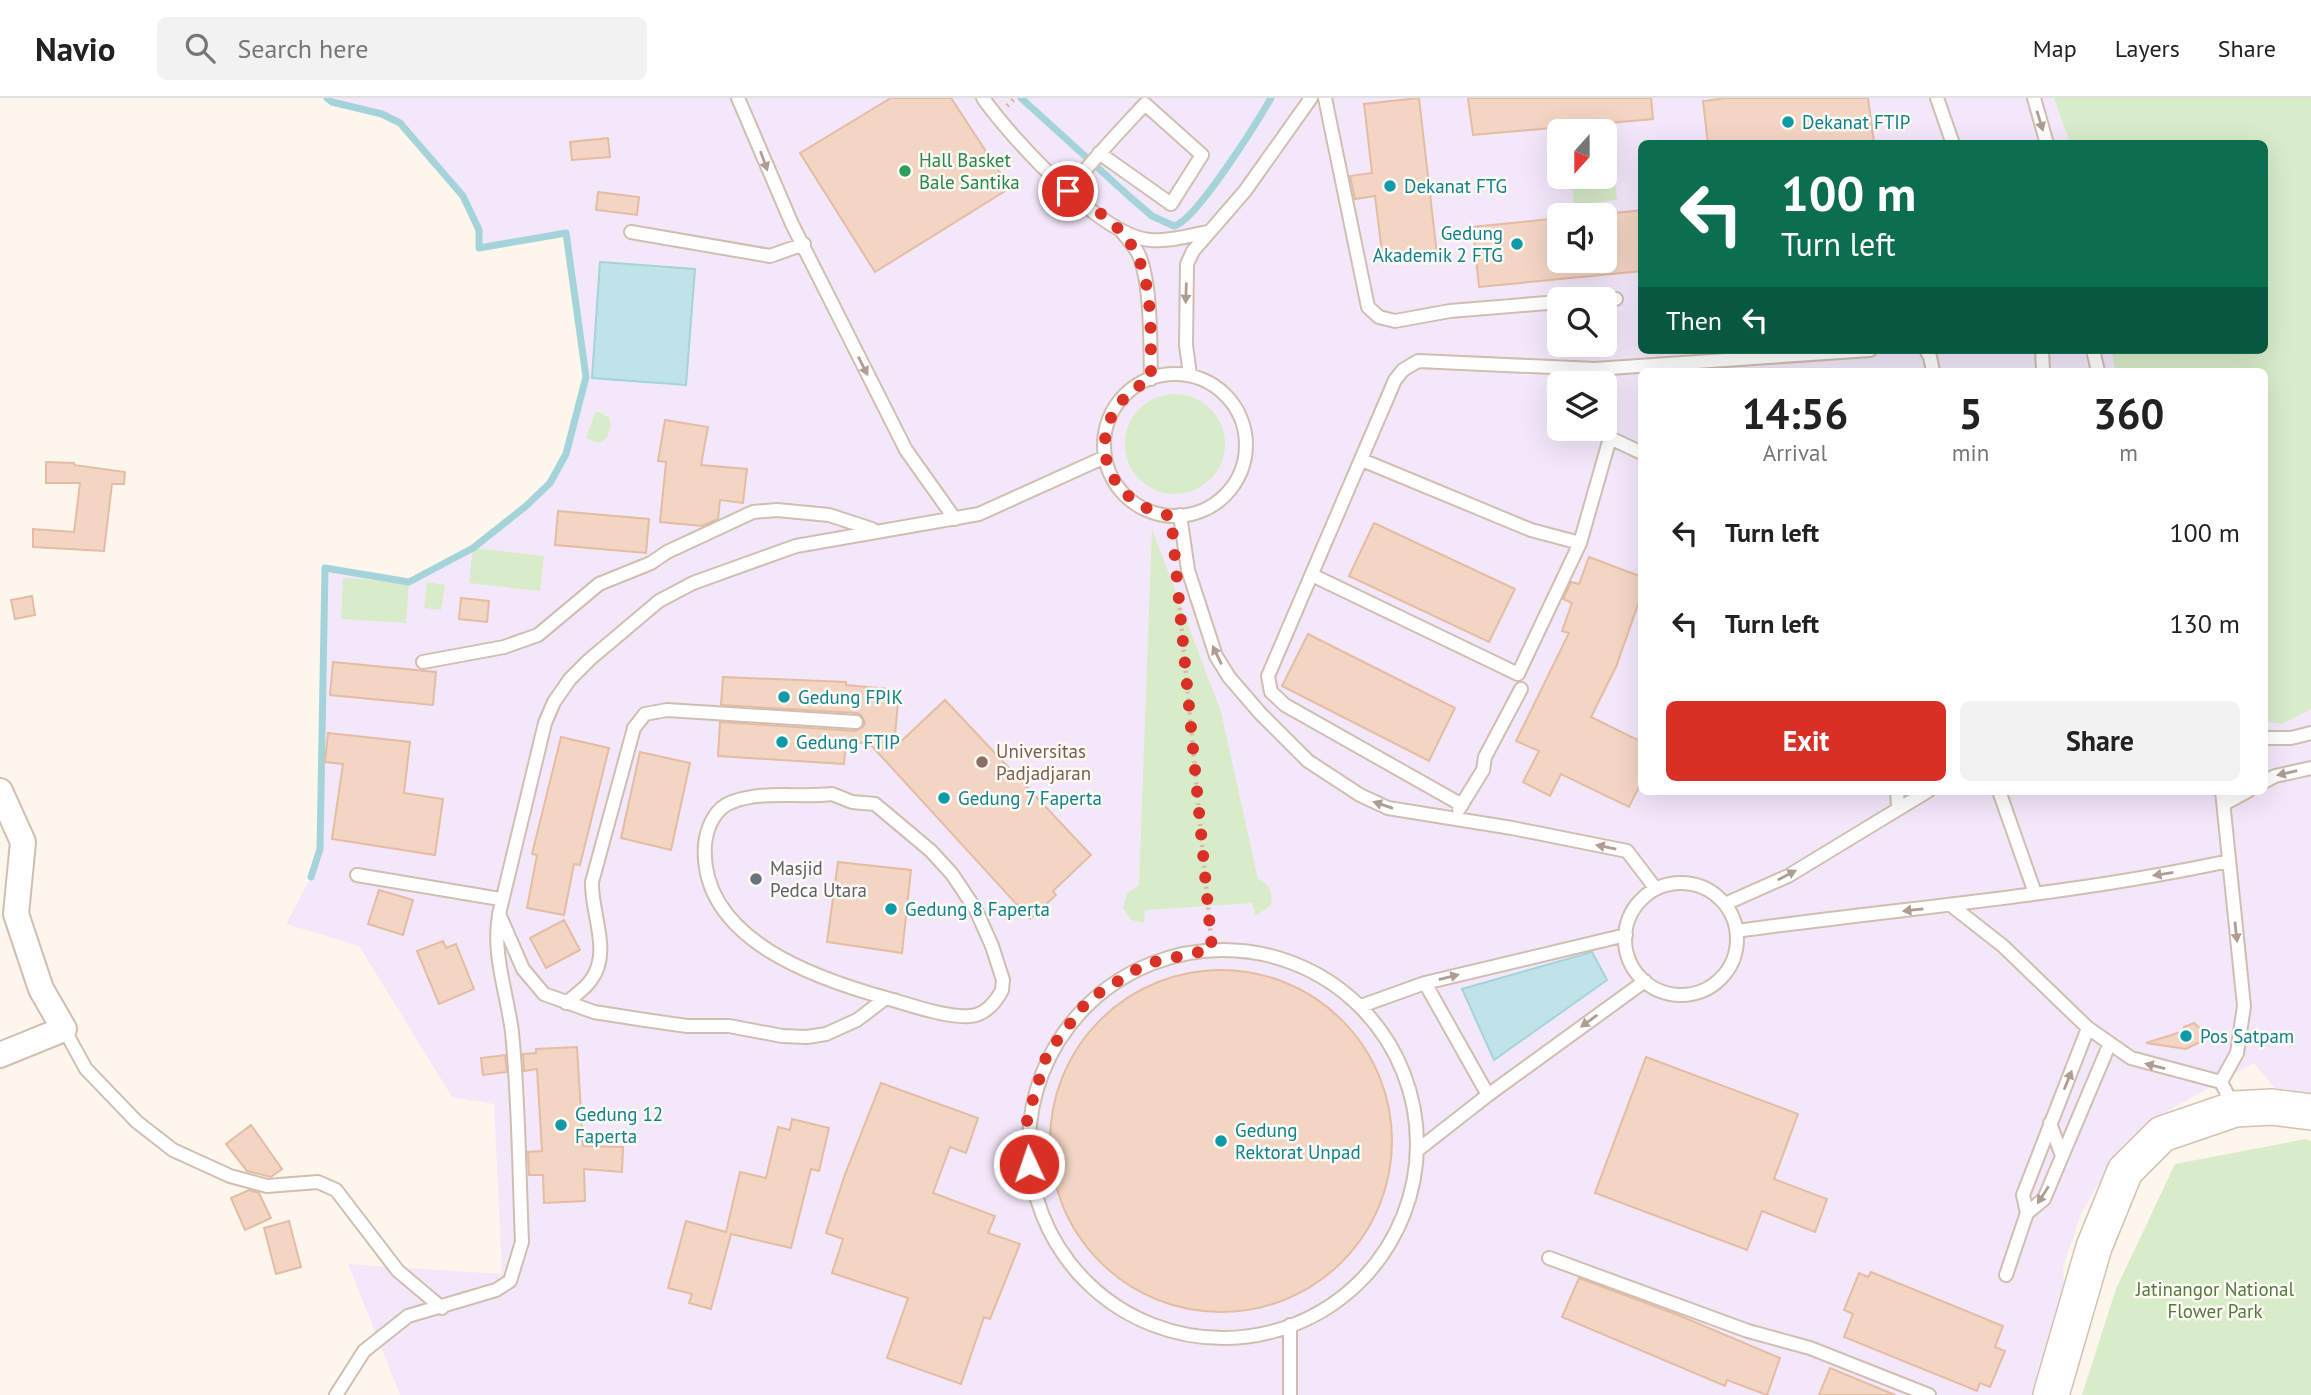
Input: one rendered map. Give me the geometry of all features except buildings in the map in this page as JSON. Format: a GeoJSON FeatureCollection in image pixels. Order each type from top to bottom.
{"type":"FeatureCollection","features":[{"type":"Feature","properties":{"kind":"main road"},"geometry":{"type":"LineString","coordinates":[[2050,1395],[2094,1247],[2125,1171],[2162,1134],[2228,1096],[2272,1107],[2311,1111]]}},
{"type":"Feature","properties":{"kind":"street"},"geometry":{"type":"LineString","coordinates":[[0,791],[23,842],[8,910],[41,989],[64,1029],[0,1055]]}},
{"type":"Feature","properties":{"kind":"lane"},"geometry":{"type":"LineString","coordinates":[[738,98],[792,224],[906,450],[955,519]]}},
{"type":"Feature","properties":{"kind":"lane"},"geometry":{"type":"LineString","coordinates":[[983,98],[1038,165],[1122,232],[1138,253],[1148,302],[1151,379]]}},
{"type":"Feature","properties":{"kind":"lane"},"geometry":{"type":"LineString","coordinates":[[1190,375],[1186,345],[1187,264],[1193,251],[1245,191],[1311,98]]}},
{"type":"Feature","properties":{"kind":"lane"},"geometry":{"type":"LineString","coordinates":[[1325,98],[1368,307],[1379,317],[1395,321],[1460,310],[1547,303]]}},
{"type":"Feature","properties":{"kind":"lane"},"geometry":{"type":"LineString","coordinates":[[1937,98],[1952,140]]}},
{"type":"Feature","properties":{"kind":"lane"},"geometry":{"type":"LineString","coordinates":[[2034,98],[2046,140]]}},
{"type":"Feature","properties":{"kind":"lane"},"geometry":{"type":"LineString","coordinates":[[1068,191],[1098,154],[1145,104],[1202,155],[1171,204],[1098,154]]}},
{"type":"Feature","properties":{"kind":"lane"},"geometry":{"type":"LineString","coordinates":[[631,232],[770,256],[803,244]]}},
{"type":"Feature","properties":{"kind":"lane"},"geometry":{"type":"LineString","coordinates":[[1122,232],[1150,241],[1209,232]]}},
{"type":"Feature","properties":{"kind":"lane"},"geometry":{"type":"LineString","coordinates":[[1462,805],[1285,705],[1271,692],[1268,676],[1395,380],[1403,370],[1418,361],[1595,369],[1812,354]]}},
{"type":"Feature","properties":{"kind":"lane"},"geometry":{"type":"LineString","coordinates":[[1163,375],[1190,375],[1219,389],[1231,401],[1242,419],[1247,447],[1244,464],[1236,482],[1225,496],[1200,512],[1181,515],[1155,513],[1128,497],[1113,478],[1105,457],[1104,441],[1112,412],[1134,387],[1151,379],[1163,375]]}},
{"type":"Feature","properties":{"kind":"lane"},"geometry":{"type":"LineString","coordinates":[[1617,437],[1638,450]]}},
{"type":"Feature","properties":{"kind":"lane"},"geometry":{"type":"LineString","coordinates":[[1312,575],[1518,674],[1580,544],[1606,441]]}},
{"type":"Feature","properties":{"kind":"lane"},"geometry":{"type":"LineString","coordinates":[[336,1395],[364,1351],[408,1316],[496,1290],[510,1281],[522,1242],[518,1096],[511,1028],[498,954],[500,899],[519,836],[533,762],[545,723],[554,702],[580,669],[625,627],[659,601],[693,583],[796,546],[979,514],[1105,457]]}},
{"type":"Feature","properties":{"kind":"lane"},"geometry":{"type":"LineString","coordinates":[[1362,460],[1531,530],[1580,544]]}},
{"type":"Feature","properties":{"kind":"lane"},"geometry":{"type":"LineString","coordinates":[[423,662],[504,647],[538,635],[599,584],[651,563],[667,552],[753,512],[777,510],[829,515],[876,530]]}},
{"type":"Feature","properties":{"kind":"lane"},"geometry":{"type":"LineString","coordinates":[[1181,515],[1188,569],[1216,656],[1229,677],[1281,736],[1308,761],[1376,804],[1627,851],[1656,889]]}},
{"type":"Feature","properties":{"kind":"lane"},"geometry":{"type":"LineString","coordinates":[[1453,819],[1483,770],[1485,757],[1521,689]]}},
{"type":"Feature","properties":{"kind":"lane"},"geometry":{"type":"LineString","coordinates":[[566,1003],[590,982],[600,964],[600,941],[592,900],[592,882],[634,728],[645,714],[667,710],[856,722]]}},
{"type":"Feature","properties":{"kind":"lane"},"geometry":{"type":"LineString","coordinates":[[2268,738],[2291,738],[2311,733]]}},
{"type":"Feature","properties":{"kind":"lane"},"geometry":{"type":"LineString","coordinates":[[2268,780],[2311,768]]}},
{"type":"Feature","properties":{"kind":"lane"},"geometry":{"type":"LineString","coordinates":[[499,914],[523,969],[533,983],[544,994],[594,1012],[687,1026],[729,1026],[782,1036],[807,1037],[826,1034],[857,1020],[886,998],[970,1016],[986,1010],[1002,990],[1000,965],[976,911],[940,860],[875,804],[852,802],[832,794],[752,797],[730,802],[717,812],[709,824],[706,837],[706,872],[715,895],[730,917],[755,942],[785,961],[815,975],[886,998]]}},
{"type":"Feature","properties":{"kind":"lane"},"geometry":{"type":"LineString","coordinates":[[1897,795],[1898,807]]}},
{"type":"Feature","properties":{"kind":"lane"},"geometry":{"type":"LineString","coordinates":[[1725,904],[1788,876],[1920,795]]}},
{"type":"Feature","properties":{"kind":"lane"},"geometry":{"type":"LineString","coordinates":[[2000,795],[2035,893]]}},
{"type":"Feature","properties":{"kind":"lane"},"geometry":{"type":"LineString","coordinates":[[1952,906],[2003,946],[2088,1028],[2131,1058],[2228,1096],[2243,1023],[2223,797]]}},
{"type":"Feature","properties":{"kind":"lane"},"geometry":{"type":"LineString","coordinates":[[1737,931],[1952,906],[2172,873],[2229,861]]}},
{"type":"Feature","properties":{"kind":"lane"},"geometry":{"type":"LineString","coordinates":[[357,874],[500,899]]}},
{"type":"Feature","properties":{"kind":"lane"},"geometry":{"type":"LineString","coordinates":[[1674,883],[1693,884],[1711,891],[1725,904],[1737,931],[1733,961],[1725,974],[1700,991],[1670,993],[1645,981],[1630,960],[1626,935],[1630,916],[1640,900],[1656,889],[1674,883]]}},
{"type":"Feature","properties":{"kind":"lane"},"geometry":{"type":"LineString","coordinates":[[1361,1006],[1425,983],[1626,935]]}},
{"type":"Feature","properties":{"kind":"lane"},"geometry":{"type":"LineString","coordinates":[[1212,949],[1266,953],[1317,973],[1361,1006],[1393,1048],[1413,1097],[1419,1149],[1409,1205],[1384,1256],[1346,1297],[1290,1325],[1231,1340],[1163,1331],[1102,1299],[1057,1249],[1030,1186],[1027,1119],[1047,1054],[1088,1000],[1145,964],[1212,949]]}},
{"type":"Feature","properties":{"kind":"lane"},"geometry":{"type":"LineString","coordinates":[[1419,1149],[1488,1095],[1645,981]]}},
{"type":"Feature","properties":{"kind":"lane"},"geometry":{"type":"LineString","coordinates":[[1425,983],[1488,1095]]}},
{"type":"Feature","properties":{"kind":"lane"},"geometry":{"type":"LineString","coordinates":[[2006,1275],[2027,1213],[2023,1195],[2088,1028]]}},
{"type":"Feature","properties":{"kind":"lane"},"geometry":{"type":"LineString","coordinates":[[64,1029],[86,1069],[137,1122],[173,1150],[230,1176],[254,1182],[267,1185],[318,1182],[336,1190],[398,1271],[442,1308]]}},
{"type":"Feature","properties":{"kind":"lane"},"geometry":{"type":"LineString","coordinates":[[2027,1213],[2044,1199],[2110,1043]]}},
{"type":"Feature","properties":{"kind":"lane"},"geometry":{"type":"LineString","coordinates":[[2050,1124],[2062,1156]]}},
{"type":"Feature","properties":{"kind":"lane"},"geometry":{"type":"LineString","coordinates":[[1549,1258],[1748,1331],[1810,1348],[1929,1395]]}},
{"type":"Feature","properties":{"kind":"lane"},"geometry":{"type":"LineString","coordinates":[[1290,1325],[1290,1395]]}},
{"type":"Feature","properties":{"kind":"path"},"geometry":{"type":"LineString","coordinates":[[1179,597],[1212,949]]}},
{"type":"Feature","properties":{"kind":"shaded area","name":"Universitas Padjadjaran"},"geometry":{"type":"Polygon","coordinates":[[[327,98],[2311,98],[2311,1102],[2277,1091],[2254,1063],[2146,1123],[2121,1147],[2082,1212],[2063,1267],[2066,1306],[2042,1395],[400,1395],[348,1264],[502,1274],[494,1104],[452,1097],[359,946],[286,924],[311,877],[320,849],[325,568],[409,582],[473,548],[550,483],[566,454],[586,377],[566,233],[479,248],[479,230],[463,196],[400,123],[382,114],[332,102],[327,98]]]}},
{"type":"Feature","properties":{"kind":"green space"},"geometry":{"type":"Polygon","coordinates":[[[2054,98],[2311,98],[2311,709],[2282,724],[2268,722],[2268,368],[2115,368],[2113,354],[2268,354],[2268,140],[2069,140],[2054,98]]]}},
{"type":"Feature","properties":{"kind":"green space"},"geometry":{"type":"Polygon","coordinates":[[[1572,189],[1616,189],[1617,200],[1574,203],[1572,189]]]}},
{"type":"Feature","properties":{"kind":"green space"},"geometry":{"type":"Polygon","coordinates":[[[1175,394],[1194,397],[1211,408],[1222,425],[1225,444],[1222,463],[1211,480],[1194,491],[1175,494],[1156,491],[1139,480],[1128,463],[1125,444],[1128,425],[1139,408],[1156,397],[1175,394]]]}},
{"type":"Feature","properties":{"kind":"green space"},"geometry":{"type":"Polygon","coordinates":[[[595,413],[609,417],[611,426],[607,438],[599,443],[586,438],[595,413]]]}},
{"type":"Feature","properties":{"kind":"green space"},"geometry":{"type":"Polygon","coordinates":[[[1152,529],[1221,712],[1258,879],[1268,886],[1271,892],[1271,905],[1256,916],[1252,903],[1145,910],[1144,923],[1131,920],[1123,908],[1127,893],[1139,885],[1152,529]]]}},
{"type":"Feature","properties":{"kind":"green space"},"geometry":{"type":"Polygon","coordinates":[[[473,548],[544,556],[540,591],[469,583],[473,548]]]}},
{"type":"Feature","properties":{"kind":"green space"},"geometry":{"type":"Polygon","coordinates":[[[343,578],[409,582],[406,623],[341,619],[343,578]]]}},
{"type":"Feature","properties":{"kind":"green space"},"geometry":{"type":"Polygon","coordinates":[[[427,582],[445,585],[441,610],[424,608],[427,582]]]}},
{"type":"Feature","properties":{"kind":"green space","name":"Gedung Rektorat Unpad"},"geometry":{"type":"Polygon","coordinates":[[[1224,970],[1287,986],[1314,1000],[1338,1018],[1359,1041],[1375,1067],[1386,1097],[1392,1130],[1390,1170],[1385,1190],[1378,1209],[1358,1243],[1330,1273],[1304,1291],[1273,1304],[1225,1312],[1209,1311],[1138,1290],[1088,1250],[1059,1197],[1050,1138],[1061,1078],[1094,1026],[1149,988],[1224,970]],[[1242,1022],[1241,1036],[1223,1034],[1224,1074],[1243,1079],[1258,1088],[1280,1117],[1317,1103],[1296,1070],[1308,1059],[1302,1052],[1278,1034],[1242,1022]],[[1211,1035],[1174,1044],[1141,1066],[1140,1082],[1134,1090],[1129,1092],[1108,1086],[1096,1134],[1097,1158],[1111,1201],[1124,1220],[1141,1237],[1163,1251],[1187,1199],[1169,1183],[1158,1165],[1153,1145],[1153,1125],[1160,1106],[1172,1091],[1189,1080],[1212,1074],[1211,1035]],[[1321,1114],[1284,1128],[1279,1163],[1263,1188],[1236,1201],[1201,1203],[1177,1257],[1192,1261],[1195,1248],[1205,1239],[1219,1244],[1222,1251],[1220,1264],[1261,1257],[1297,1236],[1312,1221],[1325,1204],[1339,1165],[1326,1162],[1315,1152],[1315,1147],[1323,1136],[1321,1114]]]}},
{"type":"Feature","properties":{"kind":"green space","name":"Jatinangor National Flower Park"},"geometry":{"type":"Polygon","coordinates":[[[2306,1139],[2311,1141],[2311,1395],[2082,1395],[2116,1289],[2175,1164],[2306,1139]]]}},
{"type":"Feature","properties":{"kind":"water"},"geometry":{"type":"Polygon","coordinates":[[[600,262],[695,269],[686,385],[592,378],[600,262]]]}},
{"type":"Feature","properties":{"kind":"water"},"geometry":{"type":"Polygon","coordinates":[[[1592,952],[1607,980],[1494,1060],[1462,989],[1592,952]]]}},
{"type":"Feature","properties":{"kind":"waterway"},"geometry":{"type":"LineString","coordinates":[[311,877],[320,849],[325,568],[409,582],[473,548],[550,483],[566,454],[586,377],[566,233],[479,248],[479,230],[463,196],[400,123],[382,114],[332,102],[327,98]]}},
{"type":"Feature","properties":{"kind":"waterway"},"geometry":{"type":"LineString","coordinates":[[1021,98],[1152,216],[1174,226],[1184,220],[1210,190],[1271,98]]}},
{"type":"Feature","properties":{"kind":"place","name":"Dekanat FTIP"},"geometry":{"type":"Point","coordinates":[1788,122]}},
{"type":"Feature","properties":{"kind":"place","name":"Hall Basket Bale Santika"},"geometry":{"type":"Point","coordinates":[905,171]}},
{"type":"Feature","properties":{"kind":"place","name":"Dekanat FTG"},"geometry":{"type":"Point","coordinates":[1390,186]}},
{"type":"Feature","properties":{"kind":"place","name":"Gedung Akademik 2 FTG"},"geometry":{"type":"Point","coordinates":[1517,244]}},
{"type":"Feature","properties":{"kind":"place","name":"Gedung FPIK"},"geometry":{"type":"Point","coordinates":[784,697]}},
{"type":"Feature","properties":{"kind":"place","name":"Gedung FTIP"},"geometry":{"type":"Point","coordinates":[782,742]}},
{"type":"Feature","properties":{"kind":"place","name":"Universitas Padjadjaran"},"geometry":{"type":"Point","coordinates":[982,762]}},
{"type":"Feature","properties":{"kind":"place","name":"Gedung 7 Faperta"},"geometry":{"type":"Point","coordinates":[944,798]}},
{"type":"Feature","properties":{"kind":"place","name":"Masjid Pedca Utara"},"geometry":{"type":"Point","coordinates":[756,879]}},
{"type":"Feature","properties":{"kind":"place","name":"Gedung 8 Faperta"},"geometry":{"type":"Point","coordinates":[891,909]}},
{"type":"Feature","properties":{"kind":"place","name":"Pos Satpam"},"geometry":{"type":"Point","coordinates":[2186,1036]}},
{"type":"Feature","properties":{"kind":"place","name":"Gedung 12 Faperta"},"geometry":{"type":"Point","coordinates":[561,1125]}},
{"type":"Feature","properties":{"kind":"place","name":"Gedung Rektorat Unpad"},"geometry":{"type":"Point","coordinates":[1221,1141]}},
{"type":"Feature","properties":{"kind":"route"},"geometry":{"type":"LineString","coordinates":[[1029,1164],[1027,1119],[1047,1054],[1088,1000],[1145,964],[1212,949],[1171,516],[1140,507],[1128,497],[1117,485],[1105,457],[1104,441],[1112,412],[1134,387],[1151,379],[1148,302],[1143,269],[1138,253],[1122,232],[1068,191]]}}]}
